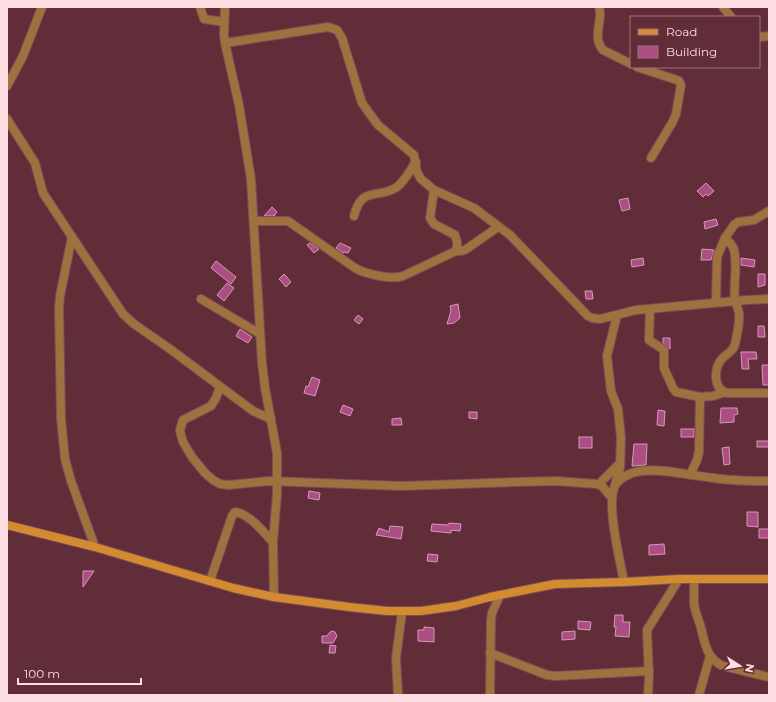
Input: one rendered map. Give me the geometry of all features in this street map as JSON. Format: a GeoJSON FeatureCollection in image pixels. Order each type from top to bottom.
{"type":"FeatureCollection","features":[{"type":"Feature","properties":{"kind":"street"},"geometry":{"type":"LineString","coordinates":[[7,86],[23,56],[42,7]]}},
{"type":"Feature","properties":{"kind":"street"},"geometry":{"type":"LineString","coordinates":[[200,7],[204,19],[224,22]]}},
{"type":"Feature","properties":{"kind":"street"},"geometry":{"type":"LineString","coordinates":[[225,7],[225,43],[239,105],[251,179],[260,334],[265,388],[277,448],[278,482],[273,542],[274,597]]}},
{"type":"Feature","properties":{"kind":"street"},"geometry":{"type":"LineString","coordinates":[[599,7],[601,12],[598,26],[600,47],[630,64]]}},
{"type":"Feature","properties":{"kind":"street"},"geometry":{"type":"LineString","coordinates":[[724,7],[730,16]]}},
{"type":"Feature","properties":{"kind":"street"},"geometry":{"type":"LineString","coordinates":[[225,43],[328,27],[337,30],[342,38],[362,103],[378,125],[412,153],[419,175],[434,190],[474,208],[521,246],[588,316],[596,319],[636,310],[716,302],[769,299]]}},
{"type":"Feature","properties":{"kind":"street"},"geometry":{"type":"LineString","coordinates":[[640,68],[677,80],[681,85],[676,114],[651,158]]}},
{"type":"Feature","properties":{"kind":"street"},"geometry":{"type":"LineString","coordinates":[[7,119],[35,163],[43,193],[108,292],[130,321],[170,349],[252,411],[271,419]]}},
{"type":"Feature","properties":{"kind":"street"},"geometry":{"type":"LineString","coordinates":[[354,216],[357,206],[364,198],[369,195],[388,191],[398,186],[416,162]]}},
{"type":"Feature","properties":{"kind":"street"},"geometry":{"type":"LineString","coordinates":[[434,190],[430,218],[438,227],[455,235],[458,250]]}},
{"type":"Feature","properties":{"kind":"street"},"geometry":{"type":"LineString","coordinates":[[716,302],[717,257],[725,238],[734,225],[738,222],[754,220],[769,211]]}},
{"type":"Feature","properties":{"kind":"street"},"geometry":{"type":"LineString","coordinates":[[254,221],[288,221],[355,268],[365,272],[395,278],[403,276],[458,250],[465,250],[498,227]]}},
{"type":"Feature","properties":{"kind":"street"},"geometry":{"type":"LineString","coordinates":[[72,237],[59,308],[61,418],[65,459],[71,481],[95,547]]}},
{"type":"Feature","properties":{"kind":"street"},"geometry":{"type":"LineString","coordinates":[[725,238],[732,245],[735,254],[734,301],[739,315],[735,346],[719,364],[716,379],[717,385],[725,392],[731,394],[769,393]]}},
{"type":"Feature","properties":{"kind":"street"},"geometry":{"type":"LineString","coordinates":[[201,299],[260,334]]}},
{"type":"Feature","properties":{"kind":"street"},"geometry":{"type":"LineString","coordinates":[[650,309],[649,340],[664,350],[664,368],[674,390],[679,393],[700,397],[713,396],[725,392]]}},
{"type":"Feature","properties":{"kind":"street"},"geometry":{"type":"LineString","coordinates":[[616,315],[607,356],[611,391],[618,409],[621,438],[620,463],[612,498],[615,536],[624,582]]}},
{"type":"Feature","properties":{"kind":"street"},"geometry":{"type":"LineString","coordinates":[[220,387],[211,406],[184,420],[180,430],[183,442],[192,457],[205,473],[220,484],[229,486],[261,481],[401,486],[556,481],[599,484],[612,498]]}},
{"type":"Feature","properties":{"kind":"street"},"geometry":{"type":"LineString","coordinates":[[690,475],[699,452],[700,397]]}},
{"type":"Feature","properties":{"kind":"street"},"geometry":{"type":"LineString","coordinates":[[599,484],[620,463]]}},
{"type":"Feature","properties":{"kind":"street"},"geometry":{"type":"LineString","coordinates":[[615,486],[619,480],[643,470],[724,480],[769,481]]}},
{"type":"Feature","properties":{"kind":"street"},"geometry":{"type":"LineString","coordinates":[[210,581],[232,516],[235,512],[238,512],[252,521],[273,542]]}},
{"type":"Feature","properties":{"kind":"street"},"geometry":{"type":"LineString","coordinates":[[7,524],[95,547],[210,581],[274,597],[349,608],[402,612],[456,606],[555,584],[678,579],[769,579]]}},
{"type":"Feature","properties":{"kind":"street"},"geometry":{"type":"LineString","coordinates":[[648,695],[649,671],[646,630],[678,579]]}},
{"type":"Feature","properties":{"kind":"street"},"geometry":{"type":"LineString","coordinates":[[694,579],[694,604],[704,642],[710,656],[718,664],[723,666],[769,677]]}},
{"type":"Feature","properties":{"kind":"street"},"geometry":{"type":"LineString","coordinates":[[490,695],[491,620],[500,595]]}},
{"type":"Feature","properties":{"kind":"street"},"geometry":{"type":"LineString","coordinates":[[398,695],[396,658],[402,612]]}},
{"type":"Feature","properties":{"kind":"street"},"geometry":{"type":"LineString","coordinates":[[490,653],[542,673],[556,676],[649,671]]}},
{"type":"Feature","properties":{"kind":"street"},"geometry":{"type":"LineString","coordinates":[[699,695],[710,656]]}},
{"type":"Feature","properties":{"kind":"building"},"geometry":{"type":"Polygon","coordinates":[[[706,183],[714,191],[708,196],[706,194],[703,197],[697,191],[706,183]]]}},
{"type":"Feature","properties":{"kind":"building"},"geometry":{"type":"Polygon","coordinates":[[[628,198],[630,209],[622,211],[619,200],[628,198]]]}},
{"type":"Feature","properties":{"kind":"building"},"geometry":{"type":"Polygon","coordinates":[[[272,207],[277,212],[274,216],[264,216],[272,207]]]}},
{"type":"Feature","properties":{"kind":"building"},"geometry":{"type":"Polygon","coordinates":[[[716,219],[718,225],[705,229],[704,222],[716,219]]]}},
{"type":"Feature","properties":{"kind":"building"},"geometry":{"type":"Polygon","coordinates":[[[310,243],[319,249],[314,253],[307,245],[310,243]]]}},
{"type":"Feature","properties":{"kind":"building"},"geometry":{"type":"Polygon","coordinates":[[[340,243],[351,248],[348,253],[343,253],[336,248],[340,243]]]}},
{"type":"Feature","properties":{"kind":"building"},"geometry":{"type":"Polygon","coordinates":[[[702,249],[714,250],[711,260],[701,260],[702,249]]]}},
{"type":"Feature","properties":{"kind":"building"},"geometry":{"type":"Polygon","coordinates":[[[643,258],[644,265],[632,267],[631,260],[643,258]]]}},
{"type":"Feature","properties":{"kind":"building"},"geometry":{"type":"Polygon","coordinates":[[[741,258],[755,260],[754,267],[741,265],[741,258]]]}},
{"type":"Feature","properties":{"kind":"building"},"geometry":{"type":"Polygon","coordinates":[[[216,261],[236,277],[231,284],[211,268],[216,261]]]}},
{"type":"Feature","properties":{"kind":"building"},"geometry":{"type":"Polygon","coordinates":[[[284,274],[291,282],[286,287],[279,279],[284,274]]]}},
{"type":"Feature","properties":{"kind":"building"},"geometry":{"type":"Polygon","coordinates":[[[758,274],[765,274],[765,285],[758,287],[758,274]]]}},
{"type":"Feature","properties":{"kind":"building"},"geometry":{"type":"Polygon","coordinates":[[[227,283],[234,288],[224,301],[217,295],[227,283]]]}},
{"type":"Feature","properties":{"kind":"building"},"geometry":{"type":"Polygon","coordinates":[[[585,291],[592,291],[593,299],[586,299],[585,291]]]}},
{"type":"Feature","properties":{"kind":"building"},"geometry":{"type":"Polygon","coordinates":[[[458,304],[460,318],[454,323],[447,324],[451,311],[450,306],[458,304]]]}},
{"type":"Feature","properties":{"kind":"building"},"geometry":{"type":"Polygon","coordinates":[[[358,315],[363,319],[359,324],[354,320],[358,315]]]}},
{"type":"Feature","properties":{"kind":"building"},"geometry":{"type":"Polygon","coordinates":[[[758,326],[764,326],[765,337],[758,337],[758,326]]]}},
{"type":"Feature","properties":{"kind":"building"},"geometry":{"type":"Polygon","coordinates":[[[240,329],[252,337],[248,343],[236,336],[240,329]]]}},
{"type":"Feature","properties":{"kind":"building"},"geometry":{"type":"Polygon","coordinates":[[[663,338],[670,338],[670,349],[663,343],[663,338]]]}},
{"type":"Feature","properties":{"kind":"building"},"geometry":{"type":"Polygon","coordinates":[[[741,352],[756,352],[757,359],[748,359],[749,369],[742,369],[741,352]]]}},
{"type":"Feature","properties":{"kind":"building"},"geometry":{"type":"Polygon","coordinates":[[[762,365],[769,365],[769,385],[763,385],[762,365]]]}},
{"type":"Feature","properties":{"kind":"building"},"geometry":{"type":"Polygon","coordinates":[[[312,377],[320,380],[315,396],[304,393],[306,386],[308,387],[312,377]]]}},
{"type":"Feature","properties":{"kind":"building"},"geometry":{"type":"Polygon","coordinates":[[[343,405],[353,409],[350,416],[340,412],[343,405]]]}},
{"type":"Feature","properties":{"kind":"building"},"geometry":{"type":"Polygon","coordinates":[[[721,408],[737,408],[738,414],[734,415],[734,422],[720,423],[721,408]]]}},
{"type":"Feature","properties":{"kind":"building"},"geometry":{"type":"Polygon","coordinates":[[[658,410],[665,411],[664,426],[657,425],[658,410]]]}},
{"type":"Feature","properties":{"kind":"building"},"geometry":{"type":"Polygon","coordinates":[[[469,412],[477,412],[477,419],[469,418],[469,412]]]}},
{"type":"Feature","properties":{"kind":"building"},"geometry":{"type":"Polygon","coordinates":[[[401,418],[402,425],[392,425],[392,419],[401,418]]]}},
{"type":"Feature","properties":{"kind":"building"},"geometry":{"type":"Polygon","coordinates":[[[681,429],[694,429],[694,437],[681,437],[681,429]]]}},
{"type":"Feature","properties":{"kind":"building"},"geometry":{"type":"Polygon","coordinates":[[[579,437],[592,437],[592,448],[579,448],[579,437]]]}},
{"type":"Feature","properties":{"kind":"building"},"geometry":{"type":"Polygon","coordinates":[[[757,441],[769,441],[769,447],[757,447],[757,441]]]}},
{"type":"Feature","properties":{"kind":"building"},"geometry":{"type":"Polygon","coordinates":[[[634,444],[647,444],[646,465],[632,466],[634,444]]]}},
{"type":"Feature","properties":{"kind":"building"},"geometry":{"type":"Polygon","coordinates":[[[729,447],[730,464],[724,465],[722,448],[729,447]]]}},
{"type":"Feature","properties":{"kind":"building"},"geometry":{"type":"Polygon","coordinates":[[[309,491],[320,493],[319,500],[308,498],[309,491]]]}},
{"type":"Feature","properties":{"kind":"building"},"geometry":{"type":"Polygon","coordinates":[[[747,512],[758,512],[758,527],[747,526],[747,512]]]}},
{"type":"Feature","properties":{"kind":"building"},"geometry":{"type":"Polygon","coordinates":[[[449,523],[461,524],[460,531],[451,530],[451,533],[431,531],[432,524],[448,525],[449,523]]]}},
{"type":"Feature","properties":{"kind":"building"},"geometry":{"type":"Polygon","coordinates":[[[390,526],[403,527],[401,539],[376,535],[379,528],[389,532],[390,526]]]}},
{"type":"Feature","properties":{"kind":"building"},"geometry":{"type":"Polygon","coordinates":[[[759,529],[769,529],[769,538],[759,538],[759,529]]]}},
{"type":"Feature","properties":{"kind":"building"},"geometry":{"type":"Polygon","coordinates":[[[664,544],[665,554],[649,555],[649,545],[664,544]]]}},
{"type":"Feature","properties":{"kind":"building"},"geometry":{"type":"Polygon","coordinates":[[[428,554],[438,555],[437,562],[427,561],[428,554]]]}},
{"type":"Feature","properties":{"kind":"building"},"geometry":{"type":"Polygon","coordinates":[[[83,571],[94,571],[83,587],[83,571]]]}},
{"type":"Feature","properties":{"kind":"building"},"geometry":{"type":"Polygon","coordinates":[[[615,615],[623,615],[623,622],[630,622],[629,637],[615,636],[615,615]]]}},
{"type":"Feature","properties":{"kind":"building"},"geometry":{"type":"Polygon","coordinates":[[[578,621],[591,622],[590,630],[578,629],[578,621]]]}},
{"type":"Feature","properties":{"kind":"building"},"geometry":{"type":"Polygon","coordinates":[[[424,627],[434,628],[434,642],[418,641],[418,630],[424,630],[424,627]]]}},
{"type":"Feature","properties":{"kind":"building"},"geometry":{"type":"Polygon","coordinates":[[[332,631],[335,632],[337,636],[333,643],[322,643],[322,636],[327,636],[332,631]]]}},
{"type":"Feature","properties":{"kind":"building"},"geometry":{"type":"Polygon","coordinates":[[[575,631],[575,639],[562,640],[562,632],[575,631]]]}},
{"type":"Feature","properties":{"kind":"building"},"geometry":{"type":"Polygon","coordinates":[[[330,645],[336,646],[335,653],[329,653],[330,645]]]}}]}
